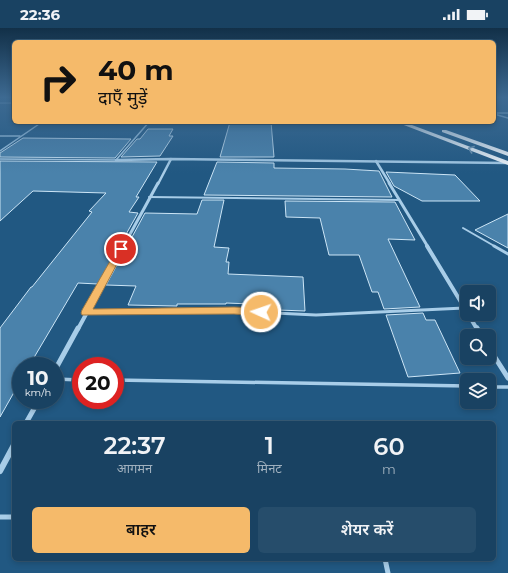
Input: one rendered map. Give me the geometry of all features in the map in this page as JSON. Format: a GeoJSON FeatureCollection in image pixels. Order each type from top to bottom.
{"type":"FeatureCollection","features":[{"type":"Feature","properties":{"kind":"highway"},"geometry":{"type":"LineString","coordinates":[[404,124],[508,163]]}},
{"type":"Feature","properties":{"kind":"highway"},"geometry":{"type":"LineString","coordinates":[[441,130],[508,154]]}},
{"type":"Feature","properties":{"kind":"street"},"geometry":{"type":"LineString","coordinates":[[116,160],[171,159],[508,163]]}},
{"type":"Feature","properties":{"kind":"street"},"geometry":{"type":"LineString","coordinates":[[62,357],[171,159]]}},
{"type":"Feature","properties":{"kind":"street"},"geometry":{"type":"LineString","coordinates":[[376,161],[460,301]]}},
{"type":"Feature","properties":{"kind":"street"},"geometry":{"type":"LineString","coordinates":[[496,359],[508,378]]}},
{"type":"Feature","properties":{"kind":"street"},"geometry":{"type":"LineString","coordinates":[[27,421],[34,409]]}},
{"type":"Feature","properties":{"kind":"street"},"geometry":{"type":"LineString","coordinates":[[0,471],[12,449]]}},
{"type":"Feature","properties":{"kind":"lane"},"geometry":{"type":"LineString","coordinates":[[0,151],[39,124]]}},
{"type":"Feature","properties":{"kind":"lane"},"geometry":{"type":"LineString","coordinates":[[0,159],[116,160],[147,124]]}},
{"type":"Feature","properties":{"kind":"lane"},"geometry":{"type":"LineString","coordinates":[[0,136],[22,136]]}},
{"type":"Feature","properties":{"kind":"lane"},"geometry":{"type":"LineString","coordinates":[[149,198],[399,200]]}},
{"type":"Feature","properties":{"kind":"lane"},"geometry":{"type":"LineString","coordinates":[[463,228],[508,254]]}},
{"type":"Feature","properties":{"kind":"lane"},"geometry":{"type":"LineString","coordinates":[[86,313],[234,311],[316,315],[460,308]]}},
{"type":"Feature","properties":{"kind":"lane"},"geometry":{"type":"LineString","coordinates":[[124,380],[460,386]]}},
{"type":"Feature","properties":{"kind":"lane"},"geometry":{"type":"LineString","coordinates":[[496,387],[508,387]]}},
{"type":"Feature","properties":{"kind":"lane"},"geometry":{"type":"LineString","coordinates":[[0,517],[12,517]]}},
{"type":"Feature","properties":{"kind":"lane"},"geometry":{"type":"LineString","coordinates":[[385,561],[388,573]]}},
{"type":"Feature","properties":{"kind":"building"},"geometry":{"type":"Polygon","coordinates":[[[229,124],[271,124],[274,157],[220,157],[229,124]]]}},
{"type":"Feature","properties":{"kind":"building"},"geometry":{"type":"Polygon","coordinates":[[[148,129],[173,129],[169,136],[173,136],[160,156],[121,157],[137,139],[140,139],[148,129]]]}},
{"type":"Feature","properties":{"kind":"building"},"geometry":{"type":"Polygon","coordinates":[[[23,138],[131,139],[115,158],[0,157],[0,153],[23,138]]]}},
{"type":"Feature","properties":{"kind":"building"},"geometry":{"type":"Polygon","coordinates":[[[0,161],[157,162],[136,197],[139,197],[129,212],[138,213],[98,284],[78,283],[34,357],[12,357],[12,396],[0,417],[0,328],[92,212],[89,211],[106,193],[33,191],[0,221],[0,161]]]}},
{"type":"Feature","properties":{"kind":"building"},"geometry":{"type":"Polygon","coordinates":[[[217,162],[274,163],[274,168],[379,171],[392,197],[204,195],[217,162]]]}},
{"type":"Feature","properties":{"kind":"building"},"geometry":{"type":"Polygon","coordinates":[[[386,172],[455,175],[480,201],[422,201],[394,186],[386,172]]]}},
{"type":"Feature","properties":{"kind":"building"},"geometry":{"type":"Polygon","coordinates":[[[202,200],[224,200],[214,247],[229,248],[226,262],[229,262],[228,274],[303,277],[305,311],[278,310],[278,305],[226,303],[177,304],[177,306],[128,305],[136,286],[106,285],[145,213],[197,214],[202,200]]]}},
{"type":"Feature","properties":{"kind":"building"},"geometry":{"type":"Polygon","coordinates":[[[285,201],[395,202],[415,240],[388,239],[420,307],[384,309],[378,292],[372,292],[359,255],[329,255],[320,218],[286,217],[285,201]]]}},
{"type":"Feature","properties":{"kind":"building"},"geometry":{"type":"Polygon","coordinates":[[[508,214],[508,248],[475,230],[508,214]]]}},
{"type":"Feature","properties":{"kind":"building"},"geometry":{"type":"Polygon","coordinates":[[[423,313],[426,320],[435,320],[460,373],[408,377],[386,315],[423,313]]]}},
{"type":"Feature","properties":{"kind":"route"},"geometry":{"type":"LineString","coordinates":[[121,249],[86,313],[261,312]]}}]}
